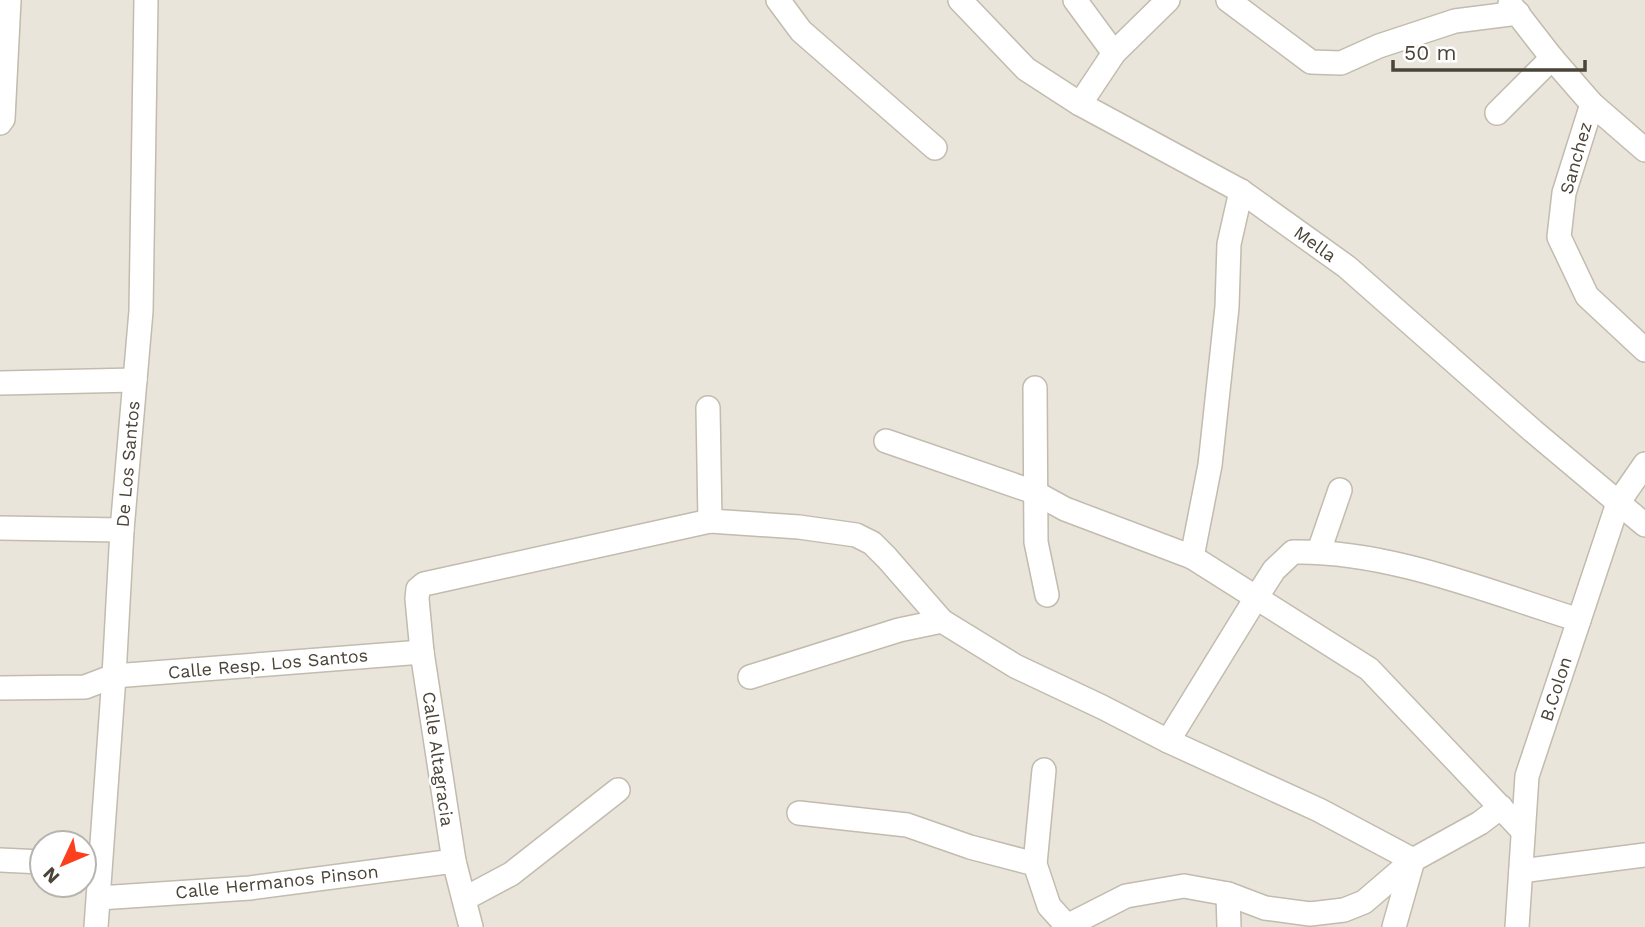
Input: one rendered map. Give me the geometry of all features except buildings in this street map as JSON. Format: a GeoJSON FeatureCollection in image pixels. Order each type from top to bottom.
{"type":"FeatureCollection","features":[{"type":"Feature","properties":{"kind":"street"},"geometry":{"type":"LineString","coordinates":[[0,122],[3,118],[9,0]]}},
{"type":"Feature","properties":{"kind":"street","name":"De Los Santos"},"geometry":{"type":"LineString","coordinates":[[97,829],[114,676],[122,530],[141,310],[146,0]]}},
{"type":"Feature","properties":{"kind":"street"},"geometry":{"type":"LineString","coordinates":[[778,0],[801,31],[935,148]]}},
{"type":"Feature","properties":{"kind":"street","name":"Mella"},"geometry":{"type":"LineString","coordinates":[[960,0],[1026,69],[1080,104],[1241,191],[1347,267],[1645,526]]}},
{"type":"Feature","properties":{"kind":"street"},"geometry":{"type":"LineString","coordinates":[[1075,0],[1114,52]]}},
{"type":"Feature","properties":{"kind":"street"},"geometry":{"type":"LineString","coordinates":[[1080,104],[1114,52],[1168,0]]}},
{"type":"Feature","properties":{"kind":"street"},"geometry":{"type":"LineString","coordinates":[[1228,0],[1311,62],[1341,63],[1379,46],[1455,21],[1513,6],[1552,58],[1592,103],[1645,150]]}},
{"type":"Feature","properties":{"kind":"street"},"geometry":{"type":"LineString","coordinates":[[1497,113],[1552,58]]}},
{"type":"Feature","properties":{"kind":"street","name":"Sanchez"},"geometry":{"type":"LineString","coordinates":[[1592,103],[1564,193],[1559,237],[1587,296],[1645,350]]}},
{"type":"Feature","properties":{"kind":"street"},"geometry":{"type":"LineString","coordinates":[[1192,557],[1210,465],[1227,307],[1230,244],[1241,191]]}},
{"type":"Feature","properties":{"kind":"street"},"geometry":{"type":"LineString","coordinates":[[0,383],[135,380]]}},
{"type":"Feature","properties":{"kind":"street"},"geometry":{"type":"LineString","coordinates":[[1035,388],[1036,542],[1047,595]]}},
{"type":"Feature","properties":{"kind":"street"},"geometry":{"type":"LineString","coordinates":[[708,408],[710,521],[799,527],[856,535],[872,543],[942,621],[1015,666],[1168,741],[1319,810],[1413,860]]}},
{"type":"Feature","properties":{"kind":"street"},"geometry":{"type":"LineString","coordinates":[[886,441],[1034,492],[1065,509],[1192,557],[1369,669],[1523,831]]}},
{"type":"Feature","properties":{"kind":"street","name":"B.Colon"},"geometry":{"type":"LineString","coordinates":[[1517,927],[1527,776],[1618,503],[1645,464]]}},
{"type":"Feature","properties":{"kind":"street"},"geometry":{"type":"LineString","coordinates":[[1320,551],[1340,490]]}},
{"type":"Feature","properties":{"kind":"street","name":"Calle Altagracia"},"geometry":{"type":"LineString","coordinates":[[471,927],[454,861],[422,652],[418,589],[424,584],[710,521]]}},
{"type":"Feature","properties":{"kind":"street"},"geometry":{"type":"LineString","coordinates":[[0,528],[122,530]]}},
{"type":"Feature","properties":{"kind":"street"},"geometry":{"type":"LineString","coordinates":[[1168,741],[1256,597],[1274,570],[1293,552],[1320,551],[1408,568],[1579,620]]}},
{"type":"Feature","properties":{"kind":"street"},"geometry":{"type":"LineString","coordinates":[[750,677],[899,630],[942,621]]}},
{"type":"Feature","properties":{"kind":"street","name":"Calle Resp. Los Santos"},"geometry":{"type":"LineString","coordinates":[[0,688],[85,687],[114,676],[422,652]]}},
{"type":"Feature","properties":{"kind":"street"},"geometry":{"type":"LineString","coordinates":[[1044,770],[1035,864],[1048,906],[1068,926],[1126,896],[1184,886],[1228,894],[1265,908],[1310,914],[1344,910],[1364,902],[1413,860],[1480,823],[1501,807]]}},
{"type":"Feature","properties":{"kind":"street"},"geometry":{"type":"LineString","coordinates":[[464,899],[511,874],[618,790]]}},
{"type":"Feature","properties":{"kind":"street"},"geometry":{"type":"LineString","coordinates":[[799,813],[907,825],[970,847],[1035,864]]}},
{"type":"Feature","properties":{"kind":"street"},"geometry":{"type":"LineString","coordinates":[[1521,871],[1645,855]]}},
{"type":"Feature","properties":{"kind":"street"},"geometry":{"type":"LineString","coordinates":[[0,860],[28,861]]}},
{"type":"Feature","properties":{"kind":"street"},"geometry":{"type":"LineString","coordinates":[[1394,927],[1413,860]]}},
{"type":"Feature","properties":{"kind":"street","name":"Calle Hermanos Pinson"},"geometry":{"type":"LineString","coordinates":[[99,898],[250,888],[454,861]]}},
{"type":"Feature","properties":{"kind":"street","name":"De Los Santos"},"geometry":{"type":"LineString","coordinates":[[96,927],[98,892]]}},
{"type":"Feature","properties":{"kind":"street"},"geometry":{"type":"LineString","coordinates":[[1228,894],[1229,927]]}},
{"type":"Feature","properties":{"kind":"shaded area"},"geometry":{"type":"Polygon","coordinates":[[[0,0],[1645,0],[1645,927],[0,927],[0,0]]]}}]}
